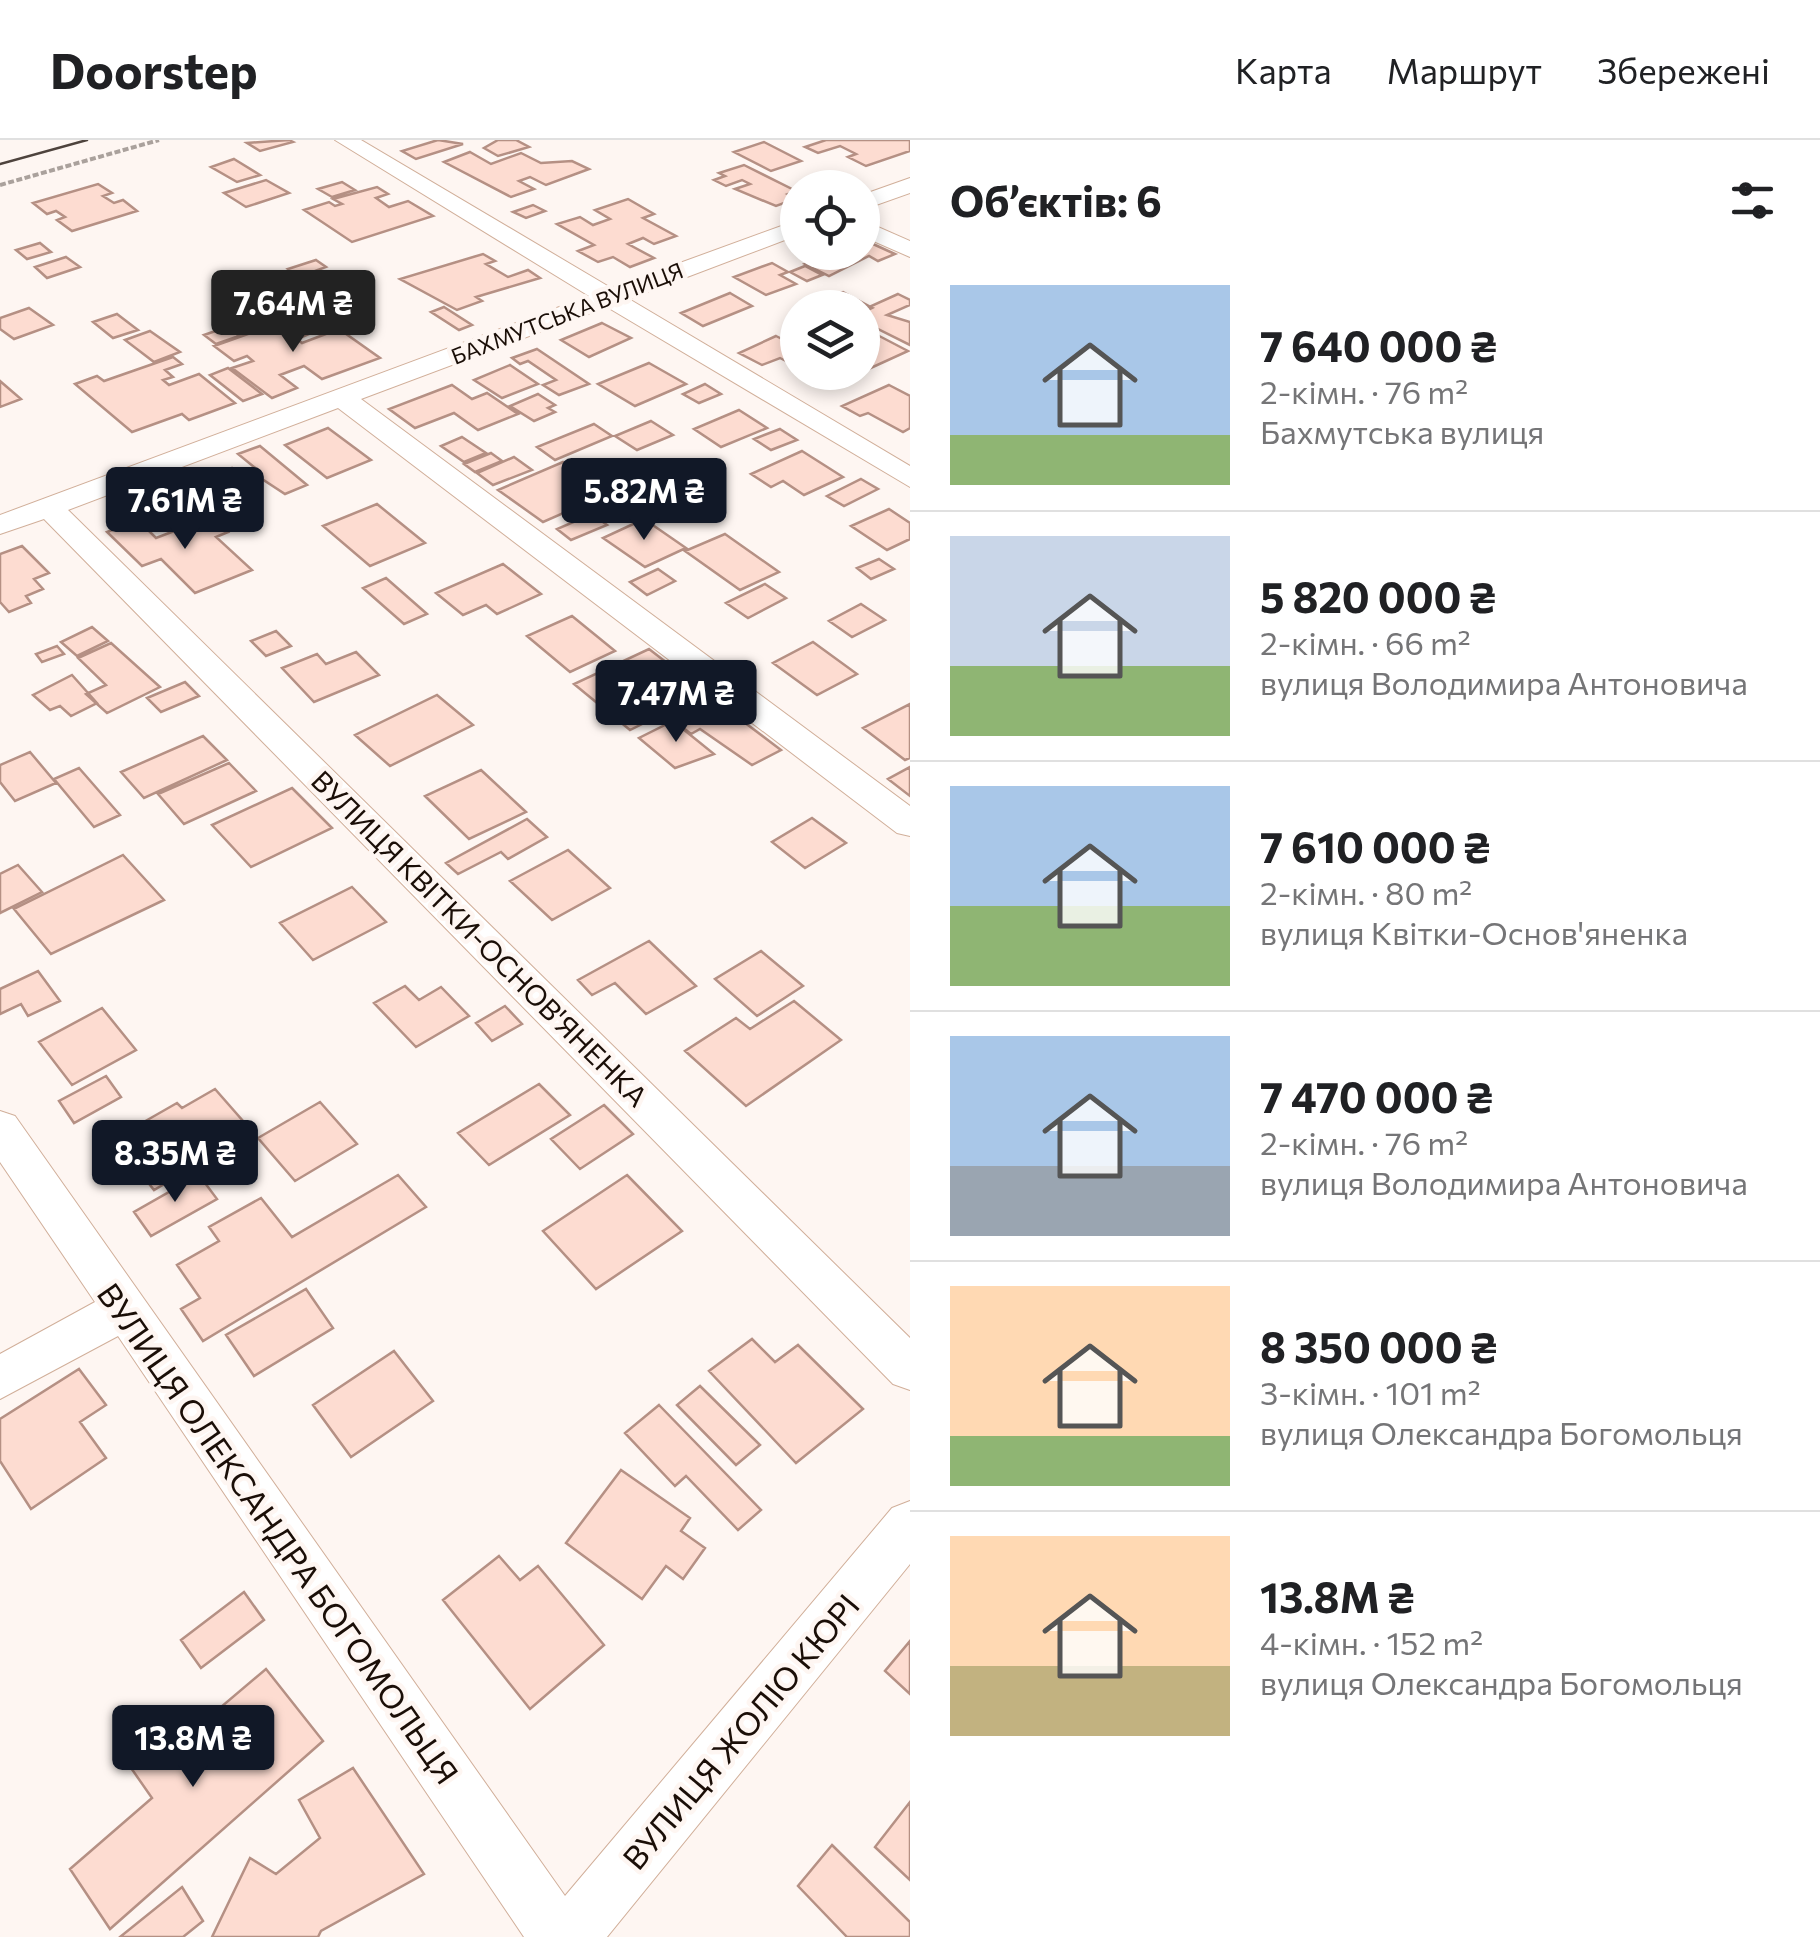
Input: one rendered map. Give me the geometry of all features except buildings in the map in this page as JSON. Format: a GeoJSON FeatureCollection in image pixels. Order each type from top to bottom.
{"type":"FeatureCollection","features":[{"type":"Feature","properties":{"kind":"street"},"geometry":{"type":"LineString","coordinates":[[346,140],[910,478]]}},
{"type":"Feature","properties":{"kind":"street"},"geometry":{"type":"LineString","coordinates":[[880,196],[910,185]]}},
{"type":"Feature","properties":{"kind":"street","name":"БАХМУТСЬКА ВУЛИЦЯ"},"geometry":{"type":"LineString","coordinates":[[0,525],[780,235]]}},
{"type":"Feature","properties":{"kind":"street"},"geometry":{"type":"LineString","coordinates":[[880,236],[910,250]]}},
{"type":"Feature","properties":{"kind":"street"},"geometry":{"type":"LineString","coordinates":[[342,398],[910,824]]}},
{"type":"Feature","properties":{"kind":"street","name":"ВУЛИЦЯ КВІТКИ-ОСНОВ'ЯНЕНКА"},"geometry":{"type":"LineString","coordinates":[[49,507],[910,1368]]}},
{"type":"Feature","properties":{"kind":"street","name":"ВУЛИЦЯ ОЛЕКСАНДРА БОГОМОЛЬЦЯ"},"geometry":{"type":"LineString","coordinates":[[0,1128],[558,1937]]}},
{"type":"Feature","properties":{"kind":"street"},"geometry":{"type":"LineString","coordinates":[[0,1378],[124,1309]]}},
{"type":"Feature","properties":{"kind":"street","name":"ВУЛИЦЯ ЖОЛІО КЮРІ"},"geometry":{"type":"LineString","coordinates":[[569,1937],[910,1525]]}},
{"type":"Feature","properties":{"kind":"path"},"geometry":{"type":"LineString","coordinates":[[0,184],[159,140]]}},
{"type":"Feature","properties":{"kind":"tram line"},"geometry":{"type":"LineString","coordinates":[[0,164],[87,140]]}}]}
